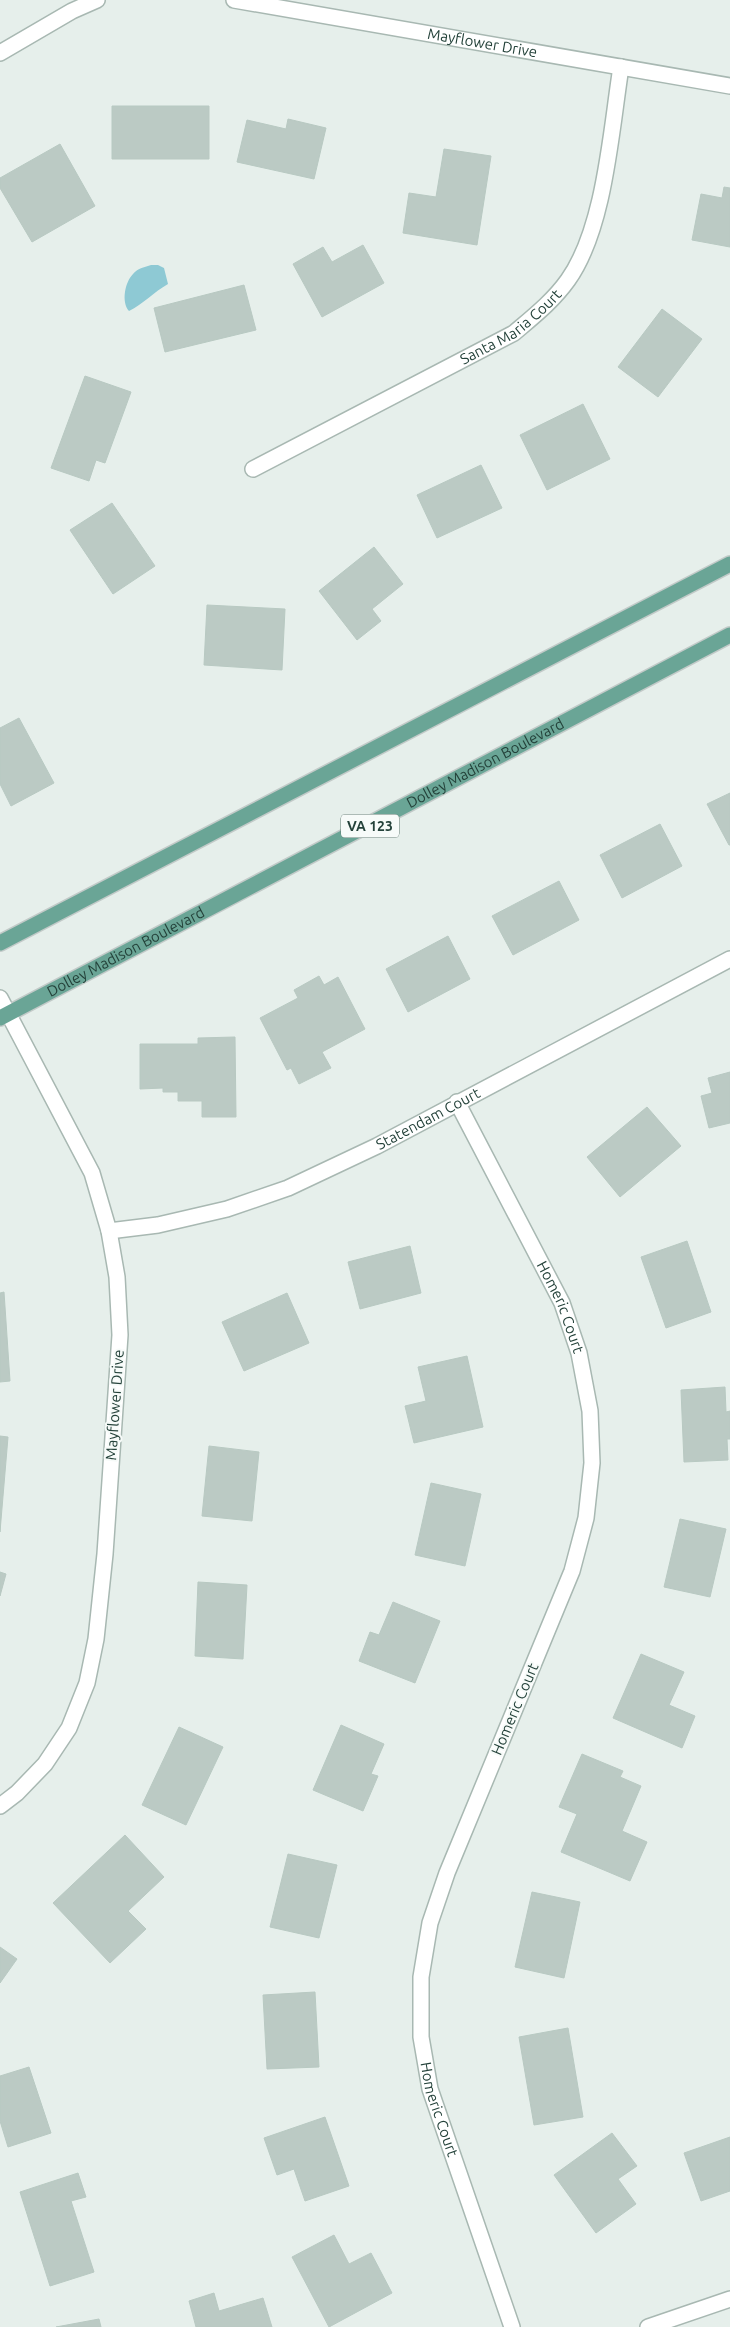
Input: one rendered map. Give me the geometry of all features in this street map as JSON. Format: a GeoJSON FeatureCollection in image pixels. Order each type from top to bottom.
{"type":"FeatureCollection","features":[{"type":"Feature","properties":{"kind":"main road"},"geometry":{"type":"LineString","coordinates":[[0,942],[730,564]]}},
{"type":"Feature","properties":{"kind":"main road","name":"Dolley Madison Boulevard"},"geometry":{"type":"LineString","coordinates":[[4,1016],[730,635]]}},
{"type":"Feature","properties":{"kind":"street"},"geometry":{"type":"LineString","coordinates":[[0,53],[72,11],[97,0]]}},
{"type":"Feature","properties":{"kind":"street","name":"Mayflower Drive"},"geometry":{"type":"LineString","coordinates":[[234,0],[730,86]]}},
{"type":"Feature","properties":{"kind":"street","name":"Santa Maria Court"},"geometry":{"type":"LineString","coordinates":[[253,469],[514,332],[544,308],[568,279],[588,242],[599,202],[621,67]]}},
{"type":"Feature","properties":{"kind":"street","name":"Statendam Court"},"geometry":{"type":"LineString","coordinates":[[109,1231],[158,1225],[227,1209],[288,1188],[377,1146],[730,959]]}},
{"type":"Feature","properties":{"kind":"street","name":"Mayflower Drive"},"geometry":{"type":"LineString","coordinates":[[0,998],[4,1016],[92,1173],[109,1231],[117,1277],[120,1335],[105,1554],[96,1639],[87,1683],[69,1728],[45,1764],[16,1794],[0,1806]]}},
{"type":"Feature","properties":{"kind":"street","name":"Homeric Court"},"geometry":{"type":"LineString","coordinates":[[457,1102],[562,1303],[579,1352],[590,1410],[592,1463],[587,1509],[572,1571],[447,1873],[430,1923],[421,1978],[421,2037],[430,2089],[512,2327]]}},
{"type":"Feature","properties":{"kind":"street"},"geometry":{"type":"LineString","coordinates":[[648,2327],[730,2299]]}},
{"type":"Feature","properties":{"kind":"water"},"geometry":{"type":"Polygon","coordinates":[[[151,265],[158,265],[164,268],[168,284],[129,311],[125,303],[125,292],[128,282],[137,270],[151,265]]]}},
{"type":"Feature","properties":{"kind":"building"},"geometry":{"type":"Polygon","coordinates":[[[112,106],[209,106],[209,159],[112,159],[112,106]]]}},
{"type":"Feature","properties":{"kind":"building"},"geometry":{"type":"Polygon","coordinates":[[[288,119],[326,128],[314,179],[237,162],[247,120],[286,129],[288,119]]]}},
{"type":"Feature","properties":{"kind":"building"},"geometry":{"type":"Polygon","coordinates":[[[60,144],[95,206],[32,242],[0,188],[0,178],[60,144]]]}},
{"type":"Feature","properties":{"kind":"building"},"geometry":{"type":"Polygon","coordinates":[[[444,149],[491,156],[477,245],[403,233],[409,193],[436,197],[444,149]]]}},
{"type":"Feature","properties":{"kind":"building"},"geometry":{"type":"Polygon","coordinates":[[[724,187],[730,188],[730,247],[692,240],[701,194],[722,198],[724,187]]]}},
{"type":"Feature","properties":{"kind":"building"},"geometry":{"type":"Polygon","coordinates":[[[363,245],[384,283],[322,317],[293,264],[323,247],[332,262],[363,245]]]}},
{"type":"Feature","properties":{"kind":"building"},"geometry":{"type":"Polygon","coordinates":[[[244,285],[256,330],[165,352],[154,308],[244,285]]]}},
{"type":"Feature","properties":{"kind":"building"},"geometry":{"type":"Polygon","coordinates":[[[662,309],[702,339],[658,397],[618,367],[662,309]]]}},
{"type":"Feature","properties":{"kind":"building"},"geometry":{"type":"Polygon","coordinates":[[[85,376],[131,392],[105,463],[96,460],[89,481],[51,468],[85,376]]]}},
{"type":"Feature","properties":{"kind":"building"},"geometry":{"type":"Polygon","coordinates":[[[583,404],[610,459],[547,490],[520,435],[583,404]]]}},
{"type":"Feature","properties":{"kind":"building"},"geometry":{"type":"Polygon","coordinates":[[[481,465],[502,508],[437,538],[417,495],[481,465]]]}},
{"type":"Feature","properties":{"kind":"building"},"geometry":{"type":"Polygon","coordinates":[[[112,503],[155,566],[113,594],[70,530],[112,503]]]}},
{"type":"Feature","properties":{"kind":"building"},"geometry":{"type":"Polygon","coordinates":[[[374,547],[403,584],[372,609],[381,621],[357,640],[319,591],[374,547]]]}},
{"type":"Feature","properties":{"kind":"building"},"geometry":{"type":"Polygon","coordinates":[[[207,605],[285,609],[282,670],[204,665],[207,605]]]}},
{"type":"Feature","properties":{"kind":"building"},"geometry":{"type":"Polygon","coordinates":[[[19,718],[54,783],[11,806],[0,784],[0,728],[19,718]]]}},
{"type":"Feature","properties":{"kind":"building"},"geometry":{"type":"Polygon","coordinates":[[[730,793],[730,845],[729,845],[707,804],[730,793]]]}},
{"type":"Feature","properties":{"kind":"building"},"geometry":{"type":"Polygon","coordinates":[[[660,824],[682,866],[622,898],[600,855],[660,824]]]}},
{"type":"Feature","properties":{"kind":"building"},"geometry":{"type":"Polygon","coordinates":[[[559,881],[579,920],[513,955],[492,916],[559,881]]]}},
{"type":"Feature","properties":{"kind":"building"},"geometry":{"type":"Polygon","coordinates":[[[448,936],[470,979],[408,1012],[386,969],[448,936]]]}},
{"type":"Feature","properties":{"kind":"building"},"geometry":{"type":"Polygon","coordinates":[[[319,976],[324,985],[338,977],[365,1029],[322,1052],[331,1068],[299,1084],[291,1068],[287,1070],[260,1018],[298,998],[294,990],[319,976]]]}},
{"type":"Feature","properties":{"kind":"building"},"geometry":{"type":"Polygon","coordinates":[[[235,1037],[236,1117],[202,1117],[202,1101],[178,1101],[178,1092],[163,1092],[163,1088],[140,1089],[140,1044],[198,1044],[198,1038],[235,1037]]]}},
{"type":"Feature","properties":{"kind":"building"},"geometry":{"type":"Polygon","coordinates":[[[730,1072],[730,1123],[709,1128],[701,1096],[712,1093],[708,1078],[730,1072]]]}},
{"type":"Feature","properties":{"kind":"building"},"geometry":{"type":"Polygon","coordinates":[[[647,1107],[681,1146],[620,1197],[587,1157],[647,1107]]]}},
{"type":"Feature","properties":{"kind":"building"},"geometry":{"type":"Polygon","coordinates":[[[687,1241],[711,1312],[666,1328],[641,1257],[687,1241]]]}},
{"type":"Feature","properties":{"kind":"building"},"geometry":{"type":"Polygon","coordinates":[[[410,1246],[421,1293],[360,1309],[348,1262],[410,1246]]]}},
{"type":"Feature","properties":{"kind":"building"},"geometry":{"type":"Polygon","coordinates":[[[4,1292],[10,1381],[0,1382],[0,1293],[4,1292]]]}},
{"type":"Feature","properties":{"kind":"building"},"geometry":{"type":"Polygon","coordinates":[[[287,1293],[309,1343],[244,1371],[222,1322],[287,1293]]]}},
{"type":"Feature","properties":{"kind":"building"},"geometry":{"type":"Polygon","coordinates":[[[467,1356],[483,1427],[414,1443],[405,1406],[426,1401],[418,1367],[467,1356]]]}},
{"type":"Feature","properties":{"kind":"building"},"geometry":{"type":"Polygon","coordinates":[[[725,1387],[726,1412],[730,1411],[730,1439],[727,1439],[728,1460],[684,1462],[681,1390],[725,1387]]]}},
{"type":"Feature","properties":{"kind":"building"},"geometry":{"type":"Polygon","coordinates":[[[0,1436],[8,1437],[0,1532],[0,1436]]]}},
{"type":"Feature","properties":{"kind":"building"},"geometry":{"type":"Polygon","coordinates":[[[209,1446],[259,1452],[252,1521],[202,1516],[209,1446]]]}},
{"type":"Feature","properties":{"kind":"building"},"geometry":{"type":"Polygon","coordinates":[[[431,1483],[481,1494],[465,1566],[415,1555],[431,1483]]]}},
{"type":"Feature","properties":{"kind":"building"},"geometry":{"type":"Polygon","coordinates":[[[680,1519],[726,1529],[710,1597],[664,1587],[680,1519]]]}},
{"type":"Feature","properties":{"kind":"building"},"geometry":{"type":"Polygon","coordinates":[[[0,1572],[6,1574],[0,1596],[0,1572]]]}},
{"type":"Feature","properties":{"kind":"building"},"geometry":{"type":"Polygon","coordinates":[[[198,1582],[247,1585],[243,1659],[195,1656],[198,1582]]]}},
{"type":"Feature","properties":{"kind":"building"},"geometry":{"type":"Polygon","coordinates":[[[393,1602],[440,1621],[415,1683],[359,1661],[370,1632],[379,1635],[393,1602]]]}},
{"type":"Feature","properties":{"kind":"building"},"geometry":{"type":"Polygon","coordinates":[[[641,1654],[684,1672],[669,1705],[695,1716],[682,1748],[613,1718],[641,1654]]]}},
{"type":"Feature","properties":{"kind":"building"},"geometry":{"type":"Polygon","coordinates":[[[341,1725],[384,1744],[371,1774],[378,1776],[363,1811],[313,1790],[341,1725]]]}},
{"type":"Feature","properties":{"kind":"building"},"geometry":{"type":"Polygon","coordinates":[[[179,1727],[223,1747],[186,1825],[142,1805],[179,1727]]]}},
{"type":"Feature","properties":{"kind":"building"},"geometry":{"type":"Polygon","coordinates":[[[582,1754],[623,1771],[620,1777],[641,1786],[622,1831],[647,1842],[630,1881],[561,1852],[577,1814],[559,1807],[582,1754]]]}},
{"type":"Feature","properties":{"kind":"building"},"geometry":{"type":"Polygon","coordinates":[[[125,1835],[164,1877],[128,1911],[146,1929],[110,1963],[53,1903],[125,1835]]]}},
{"type":"Feature","properties":{"kind":"building"},"geometry":{"type":"Polygon","coordinates":[[[288,1854],[337,1865],[319,1938],[270,1927],[288,1854]]]}},
{"type":"Feature","properties":{"kind":"building"},"geometry":{"type":"Polygon","coordinates":[[[532,1892],[580,1902],[564,1978],[515,1967],[532,1892]]]}},
{"type":"Feature","properties":{"kind":"building"},"geometry":{"type":"Polygon","coordinates":[[[0,1947],[17,1959],[0,1983],[0,1947]]]}},
{"type":"Feature","properties":{"kind":"building"},"geometry":{"type":"Polygon","coordinates":[[[315,1992],[319,2067],[267,2069],[263,1995],[315,1992]]]}},
{"type":"Feature","properties":{"kind":"building"},"geometry":{"type":"Polygon","coordinates":[[[568,2028],[583,2117],[534,2125],[519,2037],[568,2028]]]}},
{"type":"Feature","properties":{"kind":"building"},"geometry":{"type":"Polygon","coordinates":[[[29,2067],[51,2133],[8,2147],[0,2121],[0,2076],[29,2067]]]}},
{"type":"Feature","properties":{"kind":"building"},"geometry":{"type":"Polygon","coordinates":[[[325,2117],[349,2186],[305,2201],[294,2169],[277,2175],[264,2138],[325,2117]]]}},
{"type":"Feature","properties":{"kind":"building"},"geometry":{"type":"Polygon","coordinates":[[[612,2133],[637,2166],[618,2179],[636,2204],[596,2233],[554,2175],[612,2133]]]}},
{"type":"Feature","properties":{"kind":"building"},"geometry":{"type":"Polygon","coordinates":[[[730,2137],[730,2191],[701,2201],[684,2153],[730,2137]]]}},
{"type":"Feature","properties":{"kind":"building"},"geometry":{"type":"Polygon","coordinates":[[[78,2173],[86,2197],[71,2201],[94,2272],[50,2286],[20,2192],[78,2173]]]}},
{"type":"Feature","properties":{"kind":"building"},"geometry":{"type":"Polygon","coordinates":[[[334,2235],[349,2264],[371,2253],[392,2293],[329,2327],[292,2257],[334,2235]]]}},
{"type":"Feature","properties":{"kind":"building"},"geometry":{"type":"Polygon","coordinates":[[[214,2293],[219,2311],[263,2298],[272,2327],[196,2327],[189,2301],[214,2293]]]}},
{"type":"Feature","properties":{"kind":"building"},"geometry":{"type":"Polygon","coordinates":[[[99,2319],[101,2327],[56,2327],[99,2319]]]}}]}
